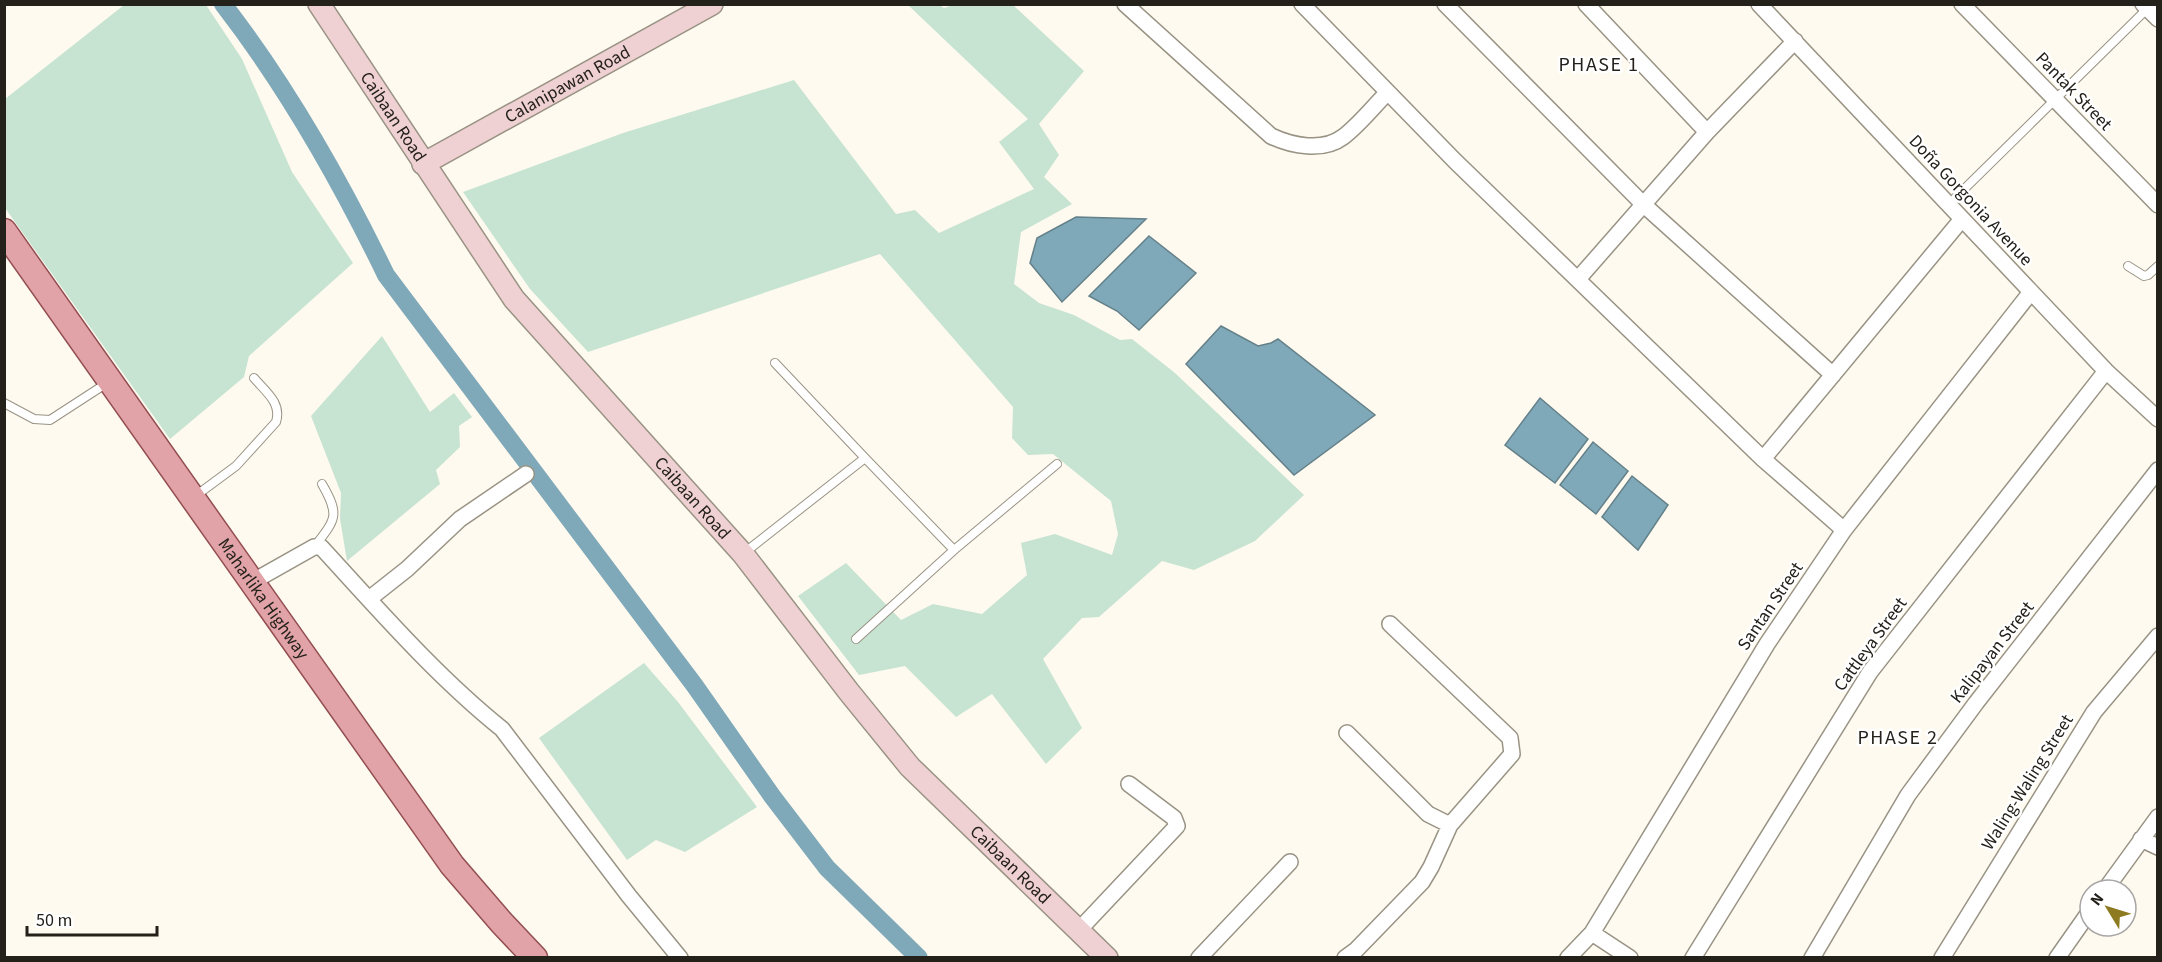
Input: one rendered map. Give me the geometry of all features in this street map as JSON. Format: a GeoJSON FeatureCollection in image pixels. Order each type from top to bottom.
{"type":"FeatureCollection","features":[{"type":"Feature","properties":{"kind":"main road","name":"Maharlika Highway"},"geometry":{"type":"LineString","coordinates":[[4,231],[452,865],[535,957]]}},
{"type":"Feature","properties":{"kind":"street","name":"Caibaan Road"},"geometry":{"type":"LineString","coordinates":[[319,4],[514,299],[743,554],[910,767],[1107,957]]}},
{"type":"Feature","properties":{"kind":"street","name":"Calanipawan Road"},"geometry":{"type":"LineString","coordinates":[[423,164],[712,4]]}},
{"type":"Feature","properties":{"kind":"street"},"geometry":{"type":"LineString","coordinates":[[1125,4],[1271,136],[1285,143],[1300,146],[1324,145],[1342,138],[1387,93]]}},
{"type":"Feature","properties":{"kind":"street"},"geometry":{"type":"LineString","coordinates":[[1302,4],[1387,93],[1763,459],[1844,530]]}},
{"type":"Feature","properties":{"kind":"street"},"geometry":{"type":"LineString","coordinates":[[1445,4],[1644,205],[1833,375]]}},
{"type":"Feature","properties":{"kind":"street"},"geometry":{"type":"LineString","coordinates":[[1586,4],[1707,132]]}},
{"type":"Feature","properties":{"kind":"street","name":"Doña Gorgonia Avenue"},"geometry":{"type":"LineString","coordinates":[[1759,4],[2106,371],[2157,419]]}},
{"type":"Feature","properties":{"kind":"street","name":"Pantak Street"},"geometry":{"type":"LineString","coordinates":[[1962,4],[2157,205]]}},
{"type":"Feature","properties":{"kind":"street"},"geometry":{"type":"LineString","coordinates":[[1578,279],[1707,132],[1795,41]]}},
{"type":"Feature","properties":{"kind":"street"},"geometry":{"type":"LineString","coordinates":[[1763,459],[1962,219]]}},
{"type":"Feature","properties":{"kind":"street","name":"Santan Street"},"geometry":{"type":"LineString","coordinates":[[1568,957],[1592,933],[1767,644],[1844,530],[2031,292]]}},
{"type":"Feature","properties":{"kind":"street","name":"Cattleya Street"},"geometry":{"type":"LineString","coordinates":[[1693,957],[1870,672],[2106,371]]}},
{"type":"Feature","properties":{"kind":"street","name":"Kalipayan Street"},"geometry":{"type":"LineString","coordinates":[[1812,957],[1908,795],[1983,694],[2157,470]]}},
{"type":"Feature","properties":{"kind":"street"},"geometry":{"type":"LineString","coordinates":[[369,600],[407,569],[460,519],[526,474]]}},
{"type":"Feature","properties":{"kind":"street"},"geometry":{"type":"LineString","coordinates":[[252,582],[314,547],[321,547],[369,600],[480,711],[502,729],[629,896],[680,957]]}},
{"type":"Feature","properties":{"kind":"street"},"geometry":{"type":"LineString","coordinates":[[1345,957],[1356,950],[1422,882],[1450,825],[1512,754],[1510,738],[1390,624]]}},
{"type":"Feature","properties":{"kind":"street","name":"Waling-Waling Street"},"geometry":{"type":"LineString","coordinates":[[1942,957],[2094,712],[2157,636]]}},
{"type":"Feature","properties":{"kind":"street"},"geometry":{"type":"LineString","coordinates":[[1347,734],[1428,814],[1450,825]]}},
{"type":"Feature","properties":{"kind":"street"},"geometry":{"type":"LineString","coordinates":[[1078,931],[1177,826],[1173,818],[1129,784]]}},
{"type":"Feature","properties":{"kind":"street"},"geometry":{"type":"LineString","coordinates":[[2113,878],[2157,818]]}},
{"type":"Feature","properties":{"kind":"street"},"geometry":{"type":"LineString","coordinates":[[2141,839],[2157,847]]}},
{"type":"Feature","properties":{"kind":"street"},"geometry":{"type":"LineString","coordinates":[[1199,957],[1290,862]]}},
{"type":"Feature","properties":{"kind":"street"},"geometry":{"type":"LineString","coordinates":[[2057,957],[2078,928]]}},
{"type":"Feature","properties":{"kind":"street"},"geometry":{"type":"LineString","coordinates":[[1592,933],[1630,957]]}},
{"type":"Feature","properties":{"kind":"lane"},"geometry":{"type":"LineString","coordinates":[[1949,204],[2150,9]]}},
{"type":"Feature","properties":{"kind":"lane"},"geometry":{"type":"LineString","coordinates":[[2128,266],[2144,276],[2157,266]]}},
{"type":"Feature","properties":{"kind":"lane"},"geometry":{"type":"LineString","coordinates":[[775,363],[954,550]]}},
{"type":"Feature","properties":{"kind":"lane"},"geometry":{"type":"LineString","coordinates":[[193,498],[236,466],[276,422],[279,413],[276,403],[254,378]]}},
{"type":"Feature","properties":{"kind":"lane"},"geometry":{"type":"LineString","coordinates":[[4,403],[34,419],[50,420],[111,381]]}},
{"type":"Feature","properties":{"kind":"lane"},"geometry":{"type":"LineString","coordinates":[[743,554],[865,458]]}},
{"type":"Feature","properties":{"kind":"lane"},"geometry":{"type":"LineString","coordinates":[[856,639],[954,550],[1058,464]]}},
{"type":"Feature","properties":{"kind":"lane"},"geometry":{"type":"LineString","coordinates":[[314,547],[331,526],[334,514],[333,503],[322,484]]}},
{"type":"Feature","properties":{"kind":"green space"},"geometry":{"type":"Polygon","coordinates":[[[124,5],[206,5],[242,59],[292,172],[353,263],[249,356],[244,377],[170,439],[5,208],[5,99],[124,5]]]}},
{"type":"Feature","properties":{"kind":"green space"},"geometry":{"type":"Polygon","coordinates":[[[908,5],[939,5],[944,8],[953,5],[1013,5],[1084,71],[1039,124],[1059,155],[1044,177],[1072,204],[1021,232],[1014,284],[1039,303],[1074,315],[1120,340],[1132,339],[1175,373],[1304,495],[1255,541],[1194,570],[1162,561],[1099,617],[1082,618],[1043,659],[1082,728],[1046,764],[992,694],[956,717],[905,666],[859,675],[798,596],[846,563],[901,620],[933,604],[982,614],[1027,575],[1021,543],[1055,534],[1112,555],[1118,534],[1111,501],[1053,454],[1028,455],[1012,438],[1013,407],[880,254],[588,352],[530,289],[463,192],[623,133],[794,80],[896,214],[915,210],[939,233],[1034,189],[999,142],[1028,119],[908,5]]]}},
{"type":"Feature","properties":{"kind":"green space"},"geometry":{"type":"Polygon","coordinates":[[[382,336],[430,412],[454,393],[472,417],[459,426],[460,447],[436,470],[440,484],[347,561],[340,519],[341,493],[311,416],[382,336]]]}},
{"type":"Feature","properties":{"kind":"green space"},"geometry":{"type":"Polygon","coordinates":[[[644,663],[678,702],[757,807],[685,852],[656,840],[627,860],[539,738],[644,663]]]}},
{"type":"Feature","properties":{"kind":"water"},"geometry":{"type":"Polygon","coordinates":[[[1076,217],[1146,219],[1062,302],[1030,263],[1037,238],[1076,217]]]}},
{"type":"Feature","properties":{"kind":"water"},"geometry":{"type":"Polygon","coordinates":[[[1149,236],[1196,273],[1139,330],[1117,311],[1089,296],[1149,236]]]}},
{"type":"Feature","properties":{"kind":"water"},"geometry":{"type":"Polygon","coordinates":[[[1221,326],[1258,346],[1278,339],[1375,415],[1294,475],[1186,364],[1221,326]]]}},
{"type":"Feature","properties":{"kind":"water"},"geometry":{"type":"Polygon","coordinates":[[[1540,398],[1588,439],[1555,483],[1505,445],[1540,398]]]}},
{"type":"Feature","properties":{"kind":"water"},"geometry":{"type":"Polygon","coordinates":[[[1593,442],[1628,471],[1596,514],[1560,485],[1593,442]]]}},
{"type":"Feature","properties":{"kind":"water"},"geometry":{"type":"Polygon","coordinates":[[[1632,476],[1668,505],[1638,550],[1602,517],[1632,476]]]}},
{"type":"Feature","properties":{"kind":"waterway"},"geometry":{"type":"LineString","coordinates":[[223,4],[269,68],[312,135],[386,275],[695,686],[772,796],[827,868],[919,958]]}},
{"type":"Feature","properties":{"kind":"district","name":"PHASE 1"},"geometry":{"type":"Point","coordinates":[1599,64]}},
{"type":"Feature","properties":{"kind":"district","name":"PHASE 2"},"geometry":{"type":"Point","coordinates":[1898,737]}}]}
